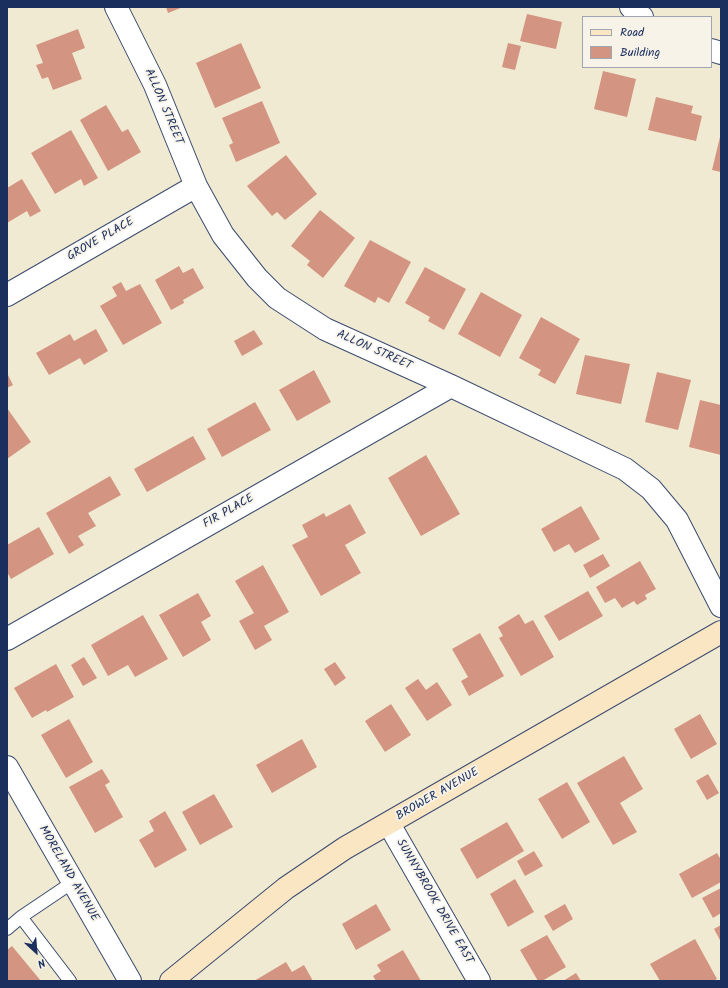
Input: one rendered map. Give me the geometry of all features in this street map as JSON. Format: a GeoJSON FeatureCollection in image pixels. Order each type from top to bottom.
{"type":"FeatureCollection","features":[{"type":"Feature","properties":{"kind":"main road","name":"BROWER AVENUE"},"geometry":{"type":"LineString","coordinates":[[177,979],[286,888],[345,848],[721,632]]}},
{"type":"Feature","properties":{"kind":"street","name":"ALLON STREET"},"geometry":{"type":"LineString","coordinates":[[116,7],[155,85],[196,186],[223,235],[257,278],[276,298],[325,329],[451,386],[625,469],[651,489],[677,520],[721,606]]}},
{"type":"Feature","properties":{"kind":"street"},"geometry":{"type":"LineString","coordinates":[[631,7],[641,16]]}},
{"type":"Feature","properties":{"kind":"street","name":"GROVE PLACE"},"geometry":{"type":"LineString","coordinates":[[7,295],[196,186]]}},
{"type":"Feature","properties":{"kind":"street","name":"FIR PLACE"},"geometry":{"type":"LineString","coordinates":[[7,639],[451,386]]}},
{"type":"Feature","properties":{"kind":"street","name":"MORELAND AVENUE"},"geometry":{"type":"LineString","coordinates":[[7,767],[130,981]]}},
{"type":"Feature","properties":{"kind":"street","name":"SUNNYBROOK DRIVE EAST"},"geometry":{"type":"LineString","coordinates":[[389,824],[479,981]]}},
{"type":"Feature","properties":{"kind":"lane"},"geometry":{"type":"LineString","coordinates":[[7,929],[21,917],[73,882]]}},
{"type":"Feature","properties":{"kind":"lane"},"geometry":{"type":"LineString","coordinates":[[21,917],[70,981]]}},
{"type":"Feature","properties":{"kind":"building"},"geometry":{"type":"Polygon","coordinates":[[[166,7],[183,7],[168,13],[166,7]]]}},
{"type":"Feature","properties":{"kind":"building"},"geometry":{"type":"Polygon","coordinates":[[[527,14],[562,22],[556,49],[520,41],[527,14]]]}},
{"type":"Feature","properties":{"kind":"building"},"geometry":{"type":"Polygon","coordinates":[[[78,29],[85,48],[72,53],[82,79],[53,90],[48,77],[42,79],[36,65],[43,63],[36,45],[78,29]]]}},
{"type":"Feature","properties":{"kind":"building"},"geometry":{"type":"Polygon","coordinates":[[[241,43],[261,88],[215,108],[196,63],[241,43]]]}},
{"type":"Feature","properties":{"kind":"building"},"geometry":{"type":"Polygon","coordinates":[[[508,43],[521,46],[515,70],[502,67],[508,43]]]}},
{"type":"Feature","properties":{"kind":"building"},"geometry":{"type":"Polygon","coordinates":[[[603,71],[636,79],[627,117],[594,109],[603,71]]]}},
{"type":"Feature","properties":{"kind":"building"},"geometry":{"type":"Polygon","coordinates":[[[656,97],[693,106],[691,113],[702,116],[696,141],[648,130],[656,97]]]}},
{"type":"Feature","properties":{"kind":"building"},"geometry":{"type":"Polygon","coordinates":[[[262,101],[280,143],[236,162],[229,145],[233,143],[222,118],[262,101]]]}},
{"type":"Feature","properties":{"kind":"building"},"geometry":{"type":"Polygon","coordinates":[[[106,105],[122,132],[128,129],[141,152],[108,171],[80,120],[106,105]]]}},
{"type":"Feature","properties":{"kind":"building"},"geometry":{"type":"Polygon","coordinates":[[[71,130],[98,178],[84,186],[81,179],[55,194],[31,153],[71,130]]]}},
{"type":"Feature","properties":{"kind":"building"},"geometry":{"type":"Polygon","coordinates":[[[721,137],[721,172],[712,170],[721,137]]]}},
{"type":"Feature","properties":{"kind":"building"},"geometry":{"type":"Polygon","coordinates":[[[286,155],[317,194],[285,220],[277,212],[272,216],[247,186],[286,155]]]}},
{"type":"Feature","properties":{"kind":"building"},"geometry":{"type":"Polygon","coordinates":[[[22,179],[41,211],[30,217],[27,211],[7,223],[7,188],[22,179]]]}},
{"type":"Feature","properties":{"kind":"building"},"geometry":{"type":"Polygon","coordinates":[[[320,210],[355,238],[323,278],[307,265],[310,261],[291,246],[320,210]]]}},
{"type":"Feature","properties":{"kind":"building"},"geometry":{"type":"Polygon","coordinates":[[[370,240],[411,262],[389,303],[378,297],[375,303],[344,286],[370,240]]]}},
{"type":"Feature","properties":{"kind":"building"},"geometry":{"type":"Polygon","coordinates":[[[179,266],[183,273],[193,268],[204,288],[183,300],[184,303],[171,310],[155,280],[179,266]]]}},
{"type":"Feature","properties":{"kind":"building"},"geometry":{"type":"Polygon","coordinates":[[[425,267],[466,289],[444,330],[428,321],[430,317],[405,303],[425,267]]]}},
{"type":"Feature","properties":{"kind":"building"},"geometry":{"type":"Polygon","coordinates":[[[121,282],[126,291],[140,284],[162,323],[123,345],[100,306],[117,296],[112,287],[121,282]]]}},
{"type":"Feature","properties":{"kind":"building"},"geometry":{"type":"Polygon","coordinates":[[[481,292],[522,315],[500,357],[458,334],[481,292]]]}},
{"type":"Feature","properties":{"kind":"building"},"geometry":{"type":"Polygon","coordinates":[[[541,317],[580,339],[555,384],[538,375],[541,370],[519,358],[541,317]]]}},
{"type":"Feature","properties":{"kind":"building"},"geometry":{"type":"Polygon","coordinates":[[[96,329],[108,351],[84,365],[80,358],[49,375],[36,353],[70,334],[74,341],[96,329]]]}},
{"type":"Feature","properties":{"kind":"building"},"geometry":{"type":"Polygon","coordinates":[[[254,330],[263,344],[242,356],[234,341],[254,330]]]}},
{"type":"Feature","properties":{"kind":"building"},"geometry":{"type":"Polygon","coordinates":[[[585,355],[630,364],[621,404],[576,394],[585,355]]]}},
{"type":"Feature","properties":{"kind":"building"},"geometry":{"type":"Polygon","coordinates":[[[314,370],[331,402],[297,421],[279,390],[314,370]]]}},
{"type":"Feature","properties":{"kind":"building"},"geometry":{"type":"Polygon","coordinates":[[[657,372],[691,380],[678,430],[645,422],[657,372]]]}},
{"type":"Feature","properties":{"kind":"building"},"geometry":{"type":"Polygon","coordinates":[[[7,373],[13,385],[7,388],[7,373]]]}},
{"type":"Feature","properties":{"kind":"building"},"geometry":{"type":"Polygon","coordinates":[[[700,400],[721,405],[721,455],[689,447],[700,400]]]}},
{"type":"Feature","properties":{"kind":"building"},"geometry":{"type":"Polygon","coordinates":[[[255,402],[271,430],[222,457],[207,429],[255,402]]]}},
{"type":"Feature","properties":{"kind":"building"},"geometry":{"type":"Polygon","coordinates":[[[7,408],[31,442],[7,459],[7,408]]]}},
{"type":"Feature","properties":{"kind":"building"},"geometry":{"type":"Polygon","coordinates":[[[193,436],[206,459],[147,492],[134,469],[193,436]]]}},
{"type":"Feature","properties":{"kind":"building"},"geometry":{"type":"Polygon","coordinates":[[[426,455],[460,514],[421,536],[388,478],[426,455]]]}},
{"type":"Feature","properties":{"kind":"building"},"geometry":{"type":"Polygon","coordinates":[[[110,476],[121,495],[88,513],[96,526],[78,536],[84,545],[69,554],[46,513],[110,476]]]}},
{"type":"Feature","properties":{"kind":"building"},"geometry":{"type":"Polygon","coordinates":[[[350,504],[366,533],[345,545],[361,573],[321,596],[292,545],[308,537],[302,525],[324,513],[326,517],[350,504]]]}},
{"type":"Feature","properties":{"kind":"building"},"geometry":{"type":"Polygon","coordinates":[[[581,506],[600,539],[575,553],[569,544],[554,552],[541,529],[581,506]]]}},
{"type":"Feature","properties":{"kind":"building"},"geometry":{"type":"Polygon","coordinates":[[[39,527],[54,554],[11,579],[7,572],[7,545],[39,527]]]}},
{"type":"Feature","properties":{"kind":"building"},"geometry":{"type":"Polygon","coordinates":[[[603,554],[610,566],[590,578],[583,565],[603,554]]]}},
{"type":"Feature","properties":{"kind":"building"},"geometry":{"type":"Polygon","coordinates":[[[640,561],[656,589],[645,595],[647,599],[637,605],[634,601],[622,608],[615,598],[605,603],[596,587],[640,561]]]}},
{"type":"Feature","properties":{"kind":"building"},"geometry":{"type":"Polygon","coordinates":[[[263,565],[289,612],[264,626],[272,640],[255,650],[239,621],[254,613],[235,581],[263,565]]]}},
{"type":"Feature","properties":{"kind":"building"},"geometry":{"type":"Polygon","coordinates":[[[588,591],[603,616],[559,641],[544,616],[588,591]]]}},
{"type":"Feature","properties":{"kind":"building"},"geometry":{"type":"Polygon","coordinates":[[[198,593],[211,616],[201,622],[211,640],[183,657],[159,615],[198,593]]]}},
{"type":"Feature","properties":{"kind":"building"},"geometry":{"type":"Polygon","coordinates":[[[519,614],[525,624],[533,620],[554,657],[521,676],[499,638],[503,636],[498,627],[519,614]]]}},
{"type":"Feature","properties":{"kind":"building"},"geometry":{"type":"Polygon","coordinates":[[[143,615],[168,659],[135,677],[128,665],[108,676],[91,645],[143,615]]]}},
{"type":"Feature","properties":{"kind":"building"},"geometry":{"type":"Polygon","coordinates":[[[480,633],[504,676],[469,696],[461,681],[468,677],[452,649],[480,633]]]}},
{"type":"Feature","properties":{"kind":"building"},"geometry":{"type":"Polygon","coordinates":[[[84,657],[97,678],[83,686],[71,665],[84,657]]]}},
{"type":"Feature","properties":{"kind":"building"},"geometry":{"type":"Polygon","coordinates":[[[335,662],[346,678],[335,686],[324,669],[335,662]]]}},
{"type":"Feature","properties":{"kind":"building"},"geometry":{"type":"Polygon","coordinates":[[[56,664],[74,697],[47,712],[46,710],[32,718],[14,688],[56,664]]]}},
{"type":"Feature","properties":{"kind":"building"},"geometry":{"type":"Polygon","coordinates":[[[418,679],[426,690],[437,682],[452,705],[427,721],[405,688],[418,679]]]}},
{"type":"Feature","properties":{"kind":"building"},"geometry":{"type":"Polygon","coordinates":[[[391,704],[411,735],[385,752],[365,721],[391,704]]]}},
{"type":"Feature","properties":{"kind":"building"},"geometry":{"type":"Polygon","coordinates":[[[700,714],[717,744],[691,759],[674,729],[700,714]]]}},
{"type":"Feature","properties":{"kind":"building"},"geometry":{"type":"Polygon","coordinates":[[[69,719],[93,762],[66,778],[41,735],[69,719]]]}},
{"type":"Feature","properties":{"kind":"building"},"geometry":{"type":"Polygon","coordinates":[[[302,739],[317,767],[272,793],[256,765],[302,739]]]}},
{"type":"Feature","properties":{"kind":"building"},"geometry":{"type":"Polygon","coordinates":[[[624,756],[643,789],[620,803],[637,832],[613,845],[577,783],[624,756]]]}},
{"type":"Feature","properties":{"kind":"building"},"geometry":{"type":"Polygon","coordinates":[[[102,769],[110,782],[105,785],[123,817],[95,833],[69,787],[102,769]]]}},
{"type":"Feature","properties":{"kind":"building"},"geometry":{"type":"Polygon","coordinates":[[[708,774],[719,793],[707,800],[696,781],[708,774]]]}},
{"type":"Feature","properties":{"kind":"building"},"geometry":{"type":"Polygon","coordinates":[[[567,782],[590,822],[562,839],[538,799],[567,782]]]}},
{"type":"Feature","properties":{"kind":"building"},"geometry":{"type":"Polygon","coordinates":[[[214,794],[233,827],[200,845],[182,812],[214,794]]]}},
{"type":"Feature","properties":{"kind":"building"},"geometry":{"type":"Polygon","coordinates":[[[165,811],[187,850],[155,868],[139,840],[154,831],[149,821],[165,811]]]}},
{"type":"Feature","properties":{"kind":"building"},"geometry":{"type":"Polygon","coordinates":[[[507,822],[524,851],[477,879],[460,849],[507,822]]]}},
{"type":"Feature","properties":{"kind":"building"},"geometry":{"type":"Polygon","coordinates":[[[534,851],[543,866],[525,876],[517,861],[534,851]]]}},
{"type":"Feature","properties":{"kind":"building"},"geometry":{"type":"Polygon","coordinates":[[[717,853],[721,860],[721,882],[692,898],[679,874],[717,853]]]}},
{"type":"Feature","properties":{"kind":"building"},"geometry":{"type":"Polygon","coordinates":[[[515,879],[534,912],[508,927],[490,894],[515,879]]]}},
{"type":"Feature","properties":{"kind":"building"},"geometry":{"type":"Polygon","coordinates":[[[721,888],[721,913],[713,918],[702,898],[721,888]]]}},
{"type":"Feature","properties":{"kind":"building"},"geometry":{"type":"Polygon","coordinates":[[[376,904],[391,930],[356,950],[342,924],[376,904]]]}},
{"type":"Feature","properties":{"kind":"building"},"geometry":{"type":"Polygon","coordinates":[[[565,904],[573,919],[553,931],[544,916],[565,904]]]}},
{"type":"Feature","properties":{"kind":"building"},"geometry":{"type":"Polygon","coordinates":[[[721,925],[721,942],[714,929],[721,925]]]}},
{"type":"Feature","properties":{"kind":"building"},"geometry":{"type":"Polygon","coordinates":[[[547,935],[566,967],[542,981],[538,981],[520,950],[547,935]]]}},
{"type":"Feature","properties":{"kind":"building"},"geometry":{"type":"Polygon","coordinates":[[[695,939],[717,979],[713,981],[660,981],[650,964],[695,939]]]}},
{"type":"Feature","properties":{"kind":"building"},"geometry":{"type":"Polygon","coordinates":[[[12,946],[41,981],[7,981],[7,950],[12,946]]]}},
{"type":"Feature","properties":{"kind":"building"},"geometry":{"type":"Polygon","coordinates":[[[403,950],[421,981],[376,981],[373,976],[381,971],[377,965],[403,950]]]}},
{"type":"Feature","properties":{"kind":"building"},"geometry":{"type":"Polygon","coordinates":[[[286,962],[292,972],[304,965],[313,981],[254,981],[286,962]]]}},
{"type":"Feature","properties":{"kind":"building"},"geometry":{"type":"Polygon","coordinates":[[[576,973],[581,981],[563,981],[576,973]]]}}]}
